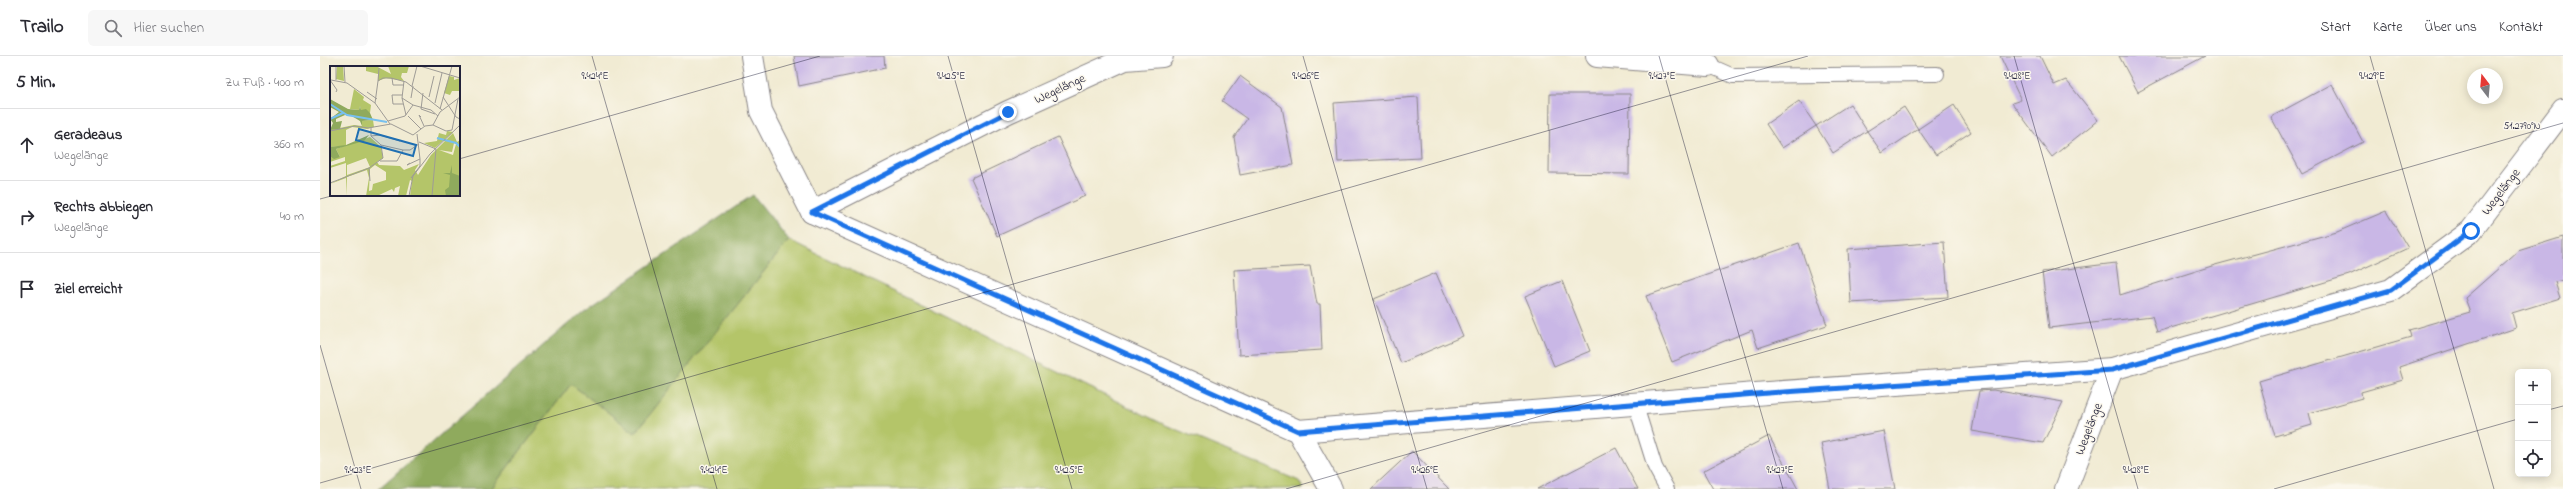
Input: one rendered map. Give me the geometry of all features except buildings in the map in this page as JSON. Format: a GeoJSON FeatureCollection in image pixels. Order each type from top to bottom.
{"type":"FeatureCollection","features":[{"type":"Feature","properties":{"kind":"street"},"geometry":{"type":"LineString","coordinates":[[752,56],[761,111],[812,212]]}},
{"type":"Feature","properties":{"kind":"street","name":"Wegelänge"},"geometry":{"type":"LineString","coordinates":[[812,212],[1008,112],[1125,59],[1162,56]]}},
{"type":"Feature","properties":{"kind":"street"},"geometry":{"type":"LineString","coordinates":[[1597,56],[1708,65]]}},
{"type":"Feature","properties":{"kind":"street","name":"Wegelänge"},"geometry":{"type":"LineString","coordinates":[[812,212],[1298,431],[1635,404],[2112,370],[2391,290],[2471,231],[2563,110]]}},
{"type":"Feature","properties":{"kind":"street","name":"Wegelänge"},"geometry":{"type":"LineString","coordinates":[[2066,489],[2112,370]]}},
{"type":"Feature","properties":{"kind":"street"},"geometry":{"type":"LineString","coordinates":[[1298,431],[1331,489]]}},
{"type":"Feature","properties":{"kind":"lane"},"geometry":{"type":"LineString","coordinates":[[1708,65],[1733,76],[1937,74]]}},
{"type":"Feature","properties":{"kind":"lane"},"geometry":{"type":"LineString","coordinates":[[1635,404],[1655,467],[1667,489]]}},
{"type":"Feature","properties":{"kind":"green space"},"geometry":{"type":"Polygon","coordinates":[[[753,195],[789,240],[635,433],[571,384],[491,489],[378,489],[584,310],[753,195]]]}},
{"type":"Feature","properties":{"kind":"green space"},"geometry":{"type":"Polygon","coordinates":[[[789,240],[1163,424],[1299,481],[1303,489],[491,489],[571,384],[635,432],[789,240]]]}},
{"type":"Feature","properties":{"kind":"route"},"geometry":{"type":"LineString","coordinates":[[1008,112],[812,212],[1298,431],[1768,393],[2112,370],[2391,290],[2471,231]]}}]}
